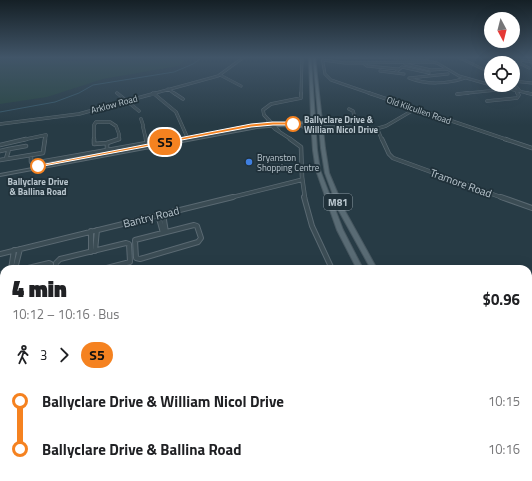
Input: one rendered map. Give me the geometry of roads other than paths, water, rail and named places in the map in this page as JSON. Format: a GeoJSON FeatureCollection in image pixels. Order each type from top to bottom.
{"type":"FeatureCollection","features":[{"type":"Feature","properties":{"kind":"main road","name":"M81"},"geometry":{"type":"LineString","coordinates":[[311,79],[315,156],[322,183],[340,230],[358,265]]}},
{"type":"Feature","properties":{"kind":"main road","name":"M81"},"geometry":{"type":"LineString","coordinates":[[316,79],[324,160],[331,184],[350,227],[372,265]]}},
{"type":"Feature","properties":{"kind":"main road"},"geometry":{"type":"LineString","coordinates":[[296,124],[308,122],[314,118]]}},
{"type":"Feature","properties":{"kind":"main road"},"geometry":{"type":"LineString","coordinates":[[302,126],[314,128]]}},
{"type":"Feature","properties":{"kind":"street","name":"Arklow Road"},"geometry":{"type":"LineString","coordinates":[[0,124],[70,116],[203,79]]}},
{"type":"Feature","properties":{"kind":"street"},"geometry":{"type":"LineString","coordinates":[[232,79],[241,86]]}},
{"type":"Feature","properties":{"kind":"street"},"geometry":{"type":"LineString","coordinates":[[301,79],[301,96],[295,101],[271,104],[265,107],[263,112],[281,134],[301,146],[302,180],[310,222],[330,265]]}},
{"type":"Feature","properties":{"kind":"street","name":"Old Kilcullen Road"},"geometry":{"type":"LineString","coordinates":[[330,79],[532,148]]}},
{"type":"Feature","properties":{"kind":"street"},"geometry":{"type":"LineString","coordinates":[[412,79],[427,82],[461,79]]}},
{"type":"Feature","properties":{"kind":"street"},"geometry":{"type":"LineString","coordinates":[[471,79],[484,83]]}},
{"type":"Feature","properties":{"kind":"street"},"geometry":{"type":"LineString","coordinates":[[520,82],[532,83]]}},
{"type":"Feature","properties":{"kind":"street"},"geometry":{"type":"LineString","coordinates":[[168,89],[182,99]]}},
{"type":"Feature","properties":{"kind":"street"},"geometry":{"type":"LineString","coordinates":[[457,94],[484,91]]}},
{"type":"Feature","properties":{"kind":"street"},"geometry":{"type":"LineString","coordinates":[[520,91],[532,94]]}},
{"type":"Feature","properties":{"kind":"street"},"geometry":{"type":"LineString","coordinates":[[487,101],[517,98],[519,95],[518,92]]}},
{"type":"Feature","properties":{"kind":"street"},"geometry":{"type":"LineString","coordinates":[[117,93],[139,111]]}},
{"type":"Feature","properties":{"kind":"street"},"geometry":{"type":"LineString","coordinates":[[153,94],[176,112],[188,138]]}},
{"type":"Feature","properties":{"kind":"street"},"geometry":{"type":"LineString","coordinates":[[321,126],[377,128],[388,124],[416,108]]}},
{"type":"Feature","properties":{"kind":"street"},"geometry":{"type":"LineString","coordinates":[[349,109],[353,111],[357,127]]}},
{"type":"Feature","properties":{"kind":"street"},"geometry":{"type":"LineString","coordinates":[[408,113],[428,113]]}},
{"type":"Feature","properties":{"kind":"street"},"geometry":{"type":"LineString","coordinates":[[141,119],[147,145]]}},
{"type":"Feature","properties":{"kind":"street"},"geometry":{"type":"LineString","coordinates":[[108,120],[114,123],[118,129],[119,139],[107,143],[94,144],[94,125],[96,122],[108,120]]}},
{"type":"Feature","properties":{"kind":"street"},"geometry":{"type":"LineString","coordinates":[[338,120],[355,120]]}},
{"type":"Feature","properties":{"kind":"street"},"geometry":{"type":"LineString","coordinates":[[271,123],[302,126]]}},
{"type":"Feature","properties":{"kind":"street"},"geometry":{"type":"LineString","coordinates":[[0,174],[147,145],[271,123],[296,124],[314,128],[321,126],[377,128]]}},
{"type":"Feature","properties":{"kind":"street","name":"Tramore Road"},"geometry":{"type":"LineString","coordinates":[[377,128],[391,156],[532,208]]}},
{"type":"Feature","properties":{"kind":"street"},"geometry":{"type":"LineString","coordinates":[[0,145],[46,135],[44,152],[0,160]]}},
{"type":"Feature","properties":{"kind":"street"},"geometry":{"type":"LineString","coordinates":[[107,143],[107,150]]}},
{"type":"Feature","properties":{"kind":"street"},"geometry":{"type":"LineString","coordinates":[[31,155],[31,162],[34,163],[107,150],[147,145]]}},
{"type":"Feature","properties":{"kind":"street"},"geometry":{"type":"LineString","coordinates":[[0,151],[26,146]]}},
{"type":"Feature","properties":{"kind":"street"},"geometry":{"type":"LineString","coordinates":[[6,158],[9,149]]}},
{"type":"Feature","properties":{"kind":"street","name":"Bantry Road"},"geometry":{"type":"LineString","coordinates":[[0,254],[302,180]]}},
{"type":"Feature","properties":{"kind":"street"},"geometry":{"type":"LineString","coordinates":[[160,214],[164,232]]}},
{"type":"Feature","properties":{"kind":"street"},"geometry":{"type":"LineString","coordinates":[[195,225],[201,239],[198,242],[140,259],[136,258],[135,240],[164,232],[195,225]]}},
{"type":"Feature","properties":{"kind":"street"},"geometry":{"type":"LineString","coordinates":[[93,251],[97,230]]}},
{"type":"Feature","properties":{"kind":"street"},"geometry":{"type":"LineString","coordinates":[[91,231],[93,251]]}},
{"type":"Feature","properties":{"kind":"street"},"geometry":{"type":"LineString","coordinates":[[56,265],[58,260],[126,243],[129,244],[130,262],[118,265]]}},
{"type":"Feature","properties":{"kind":"street"},"geometry":{"type":"LineString","coordinates":[[16,265],[20,249]]}},
{"type":"Feature","properties":{"kind":"street"},"geometry":{"type":"LineString","coordinates":[[12,265],[14,250]]}},
{"type":"Feature","properties":{"kind":"street"},"geometry":{"type":"LineString","coordinates":[[41,265],[49,263],[51,265]]}},
{"type":"Feature","properties":{"kind":"waterway"},"geometry":{"type":"LineString","coordinates":[[0,112],[55,102],[79,93],[93,85],[128,79]]}},
{"type":"Feature","properties":{"kind":"place","name":"Ballyclare Drive & William Nicol Drive"},"geometry":{"type":"Point","coordinates":[293,124]}},
{"type":"Feature","properties":{"kind":"place","name":"Bryanston Shopping Centre"},"geometry":{"type":"Point","coordinates":[249,162]}},
{"type":"Feature","properties":{"kind":"place","name":"Ballyclare Drive & Ballina Road"},"geometry":{"type":"Point","coordinates":[38,166]}}]}
